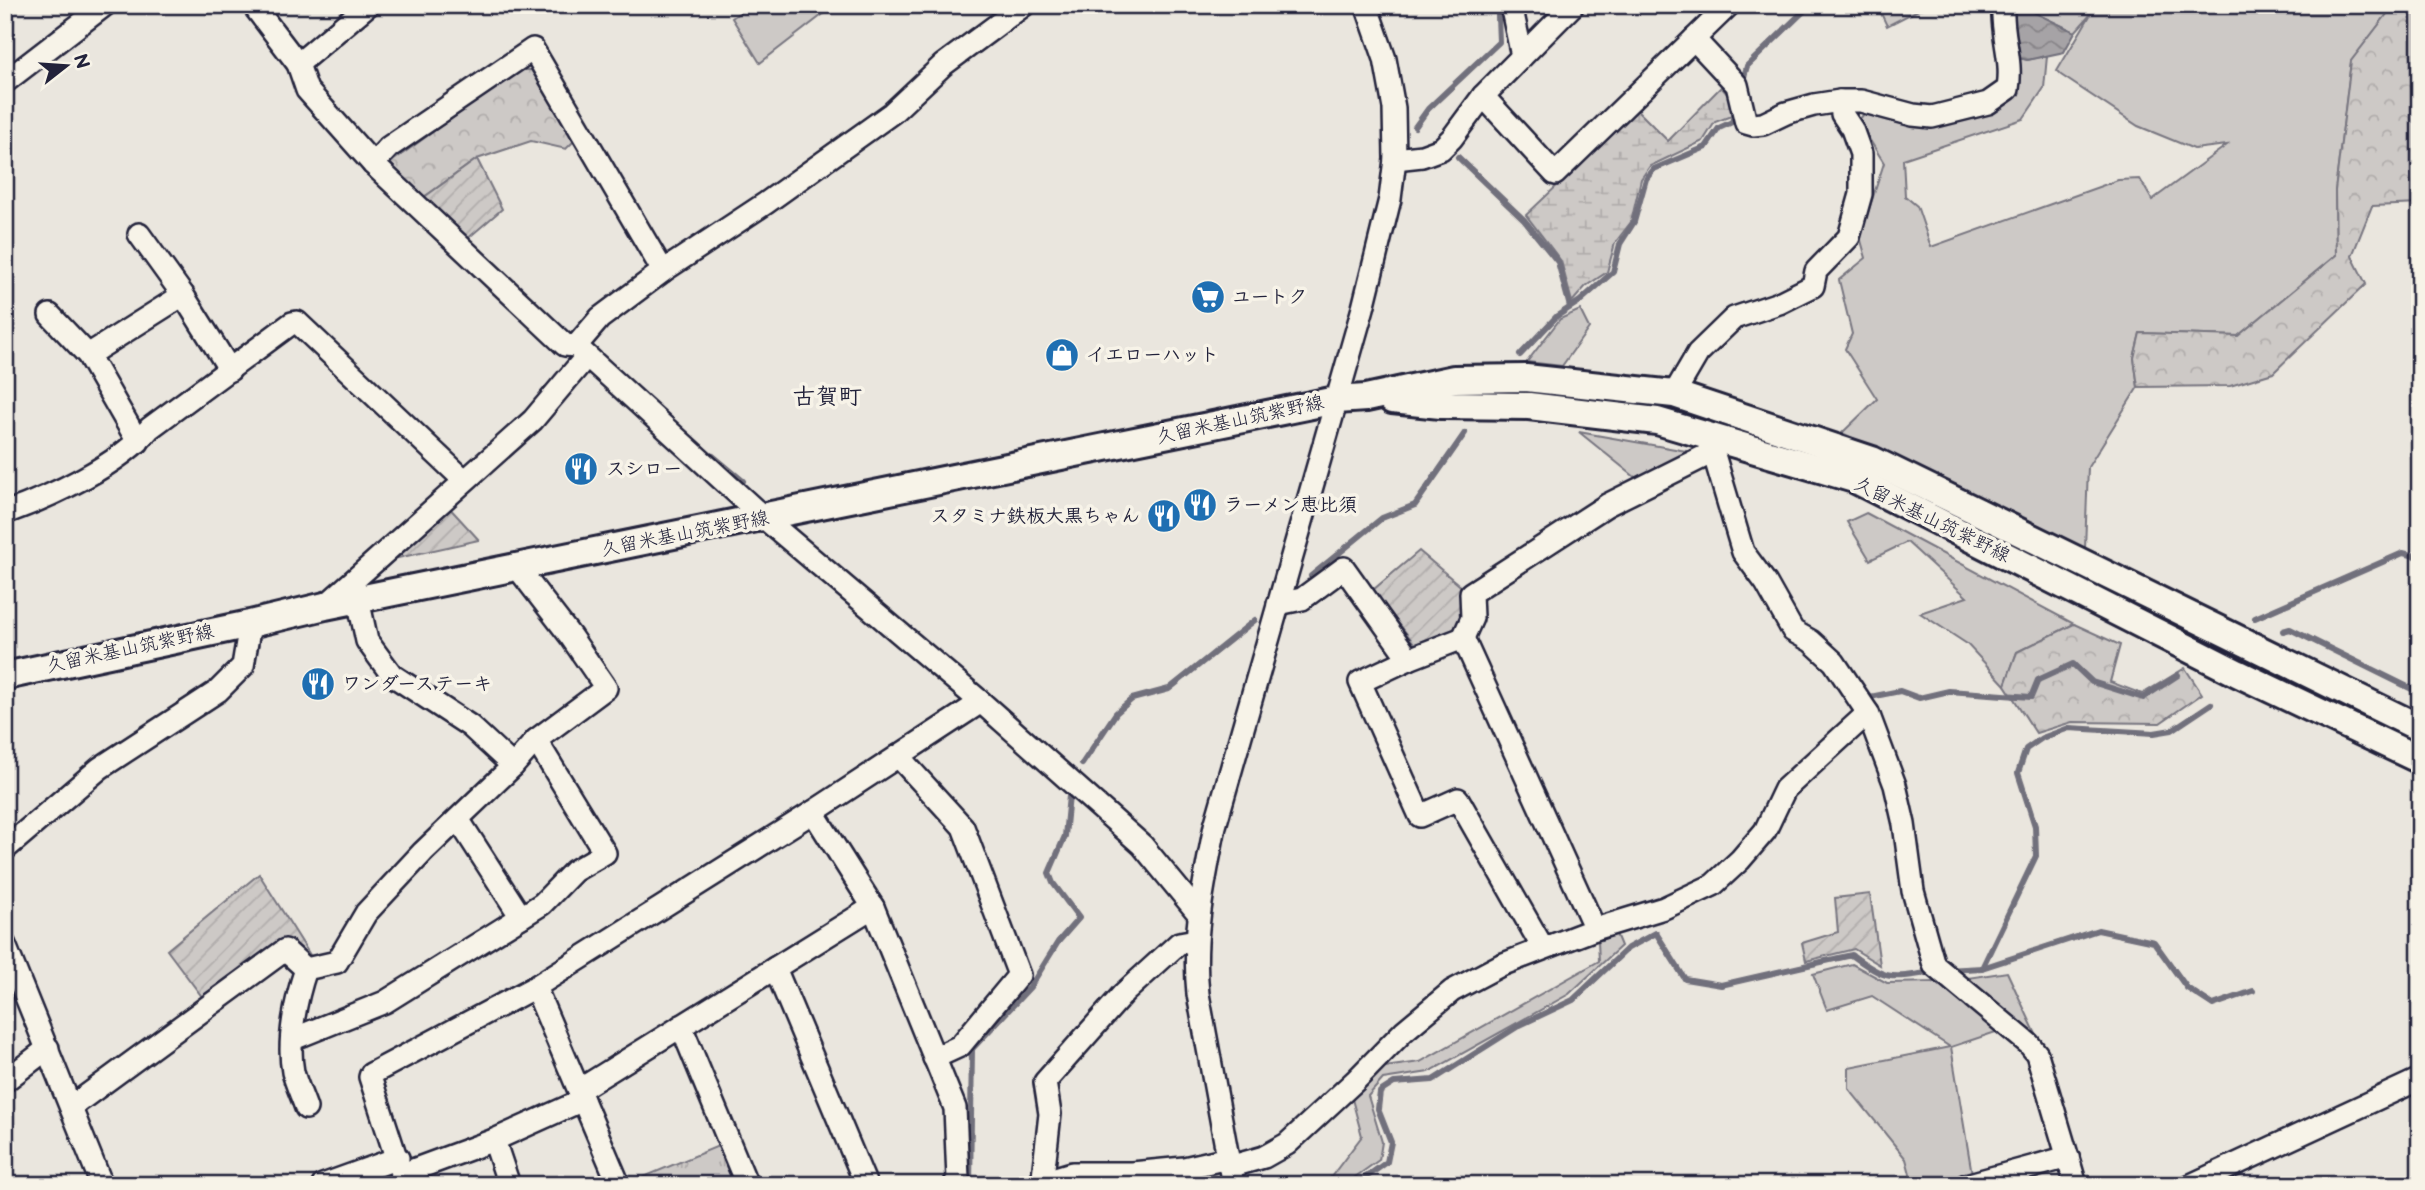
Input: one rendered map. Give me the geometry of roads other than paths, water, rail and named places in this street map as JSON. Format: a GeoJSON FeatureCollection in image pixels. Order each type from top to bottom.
{"type":"FeatureCollection","features":[{"type":"Feature","properties":{"kind":"main road","name":"久留米基山筑紫野線"},"geometry":{"type":"LineString","coordinates":[[5,676],[358,599],[1336,400],[1366,398],[1454,379],[1526,378],[1674,394],[1872,460],[2420,728]]}},
{"type":"Feature","properties":{"kind":"main road","name":"久留米基山筑紫野線"},"geometry":{"type":"LineString","coordinates":[[1366,398],[1441,405],[1538,407],[1657,421],[1711,445],[1854,479],[2237,673],[2420,761]]}},
{"type":"Feature","properties":{"kind":"street"},"geometry":{"type":"LineString","coordinates":[[5,82],[105,5]]}},
{"type":"Feature","properties":{"kind":"street"},"geometry":{"type":"LineString","coordinates":[[253,5],[298,64],[307,90],[373,164],[565,345],[581,351],[764,518],[981,702],[1142,845],[1198,913]]}},
{"type":"Feature","properties":{"kind":"street"},"geometry":{"type":"LineString","coordinates":[[298,64],[368,5]]}},
{"type":"Feature","properties":{"kind":"street"},"geometry":{"type":"LineString","coordinates":[[325,606],[533,420],[581,351],[600,318],[663,271],[766,203],[891,113],[943,65],[1024,5]]}},
{"type":"Feature","properties":{"kind":"street"},"geometry":{"type":"LineString","coordinates":[[1230,1170],[1198,994],[1198,913],[1215,826],[1363,308],[1390,199],[1395,159],[1394,108],[1385,60],[1366,5]]}},
{"type":"Feature","properties":{"kind":"street"},"geometry":{"type":"LineString","coordinates":[[1511,5],[1522,56]]}},
{"type":"Feature","properties":{"kind":"street"},"geometry":{"type":"LineString","coordinates":[[1395,159],[1422,156],[1441,149],[1483,96],[1573,5]]}},
{"type":"Feature","properties":{"kind":"street"},"geometry":{"type":"LineString","coordinates":[[1483,96],[1555,174],[1729,5]]}},
{"type":"Feature","properties":{"kind":"street"},"geometry":{"type":"LineString","coordinates":[[1694,39],[1737,85],[1746,122],[1753,125],[1763,124],[1786,113],[1814,105],[1840,101],[1861,101],[1913,115],[1932,117],[1988,103],[2008,89],[2011,69],[2002,23],[2003,5]]}},
{"type":"Feature","properties":{"kind":"street"},"geometry":{"type":"LineString","coordinates":[[373,164],[389,148],[533,49],[663,271]]}},
{"type":"Feature","properties":{"kind":"street"},"geometry":{"type":"LineString","coordinates":[[1674,394],[1698,353],[1734,318],[1779,303],[1813,286],[1816,271],[1849,237],[1861,194],[1861,154],[1852,129],[1842,114],[1840,101]]}},
{"type":"Feature","properties":{"kind":"street"},"geometry":{"type":"LineString","coordinates":[[139,234],[183,295],[230,370]]}},
{"type":"Feature","properties":{"kind":"street"},"geometry":{"type":"LineString","coordinates":[[88,355],[183,295]]}},
{"type":"Feature","properties":{"kind":"street"},"geometry":{"type":"LineString","coordinates":[[50,315],[88,355],[138,442]]}},
{"type":"Feature","properties":{"kind":"street"},"geometry":{"type":"LineString","coordinates":[[5,513],[66,487],[138,442],[150,428],[292,323],[297,322],[464,480]]}},
{"type":"Feature","properties":{"kind":"street"},"geometry":{"type":"LineString","coordinates":[[1543,948],[1458,799],[1420,816],[1360,682],[1463,638],[1472,618],[1471,593],[1607,505],[1711,445],[1743,552],[1766,583],[1793,631],[1811,641],[1834,662],[1868,713],[1895,785],[1904,824],[1913,891],[1941,971],[2029,1044],[2037,1054],[2076,1185]]}},
{"type":"Feature","properties":{"kind":"street"},"geometry":{"type":"LineString","coordinates":[[306,969],[337,962],[366,913],[458,819],[536,740],[606,688],[571,637],[517,568]]}},
{"type":"Feature","properties":{"kind":"street"},"geometry":{"type":"LineString","coordinates":[[1278,604],[1302,599],[1344,568],[1409,659]]}},
{"type":"Feature","properties":{"kind":"street"},"geometry":{"type":"LineString","coordinates":[[358,599],[367,641],[392,675],[470,726],[513,766]]}},
{"type":"Feature","properties":{"kind":"street"},"geometry":{"type":"LineString","coordinates":[[5,849],[100,768],[218,691],[243,666],[250,624]]}},
{"type":"Feature","properties":{"kind":"street"},"geometry":{"type":"LineString","coordinates":[[1463,638],[1595,929]]}},
{"type":"Feature","properties":{"kind":"street"},"geometry":{"type":"LineString","coordinates":[[401,1172],[371,1074],[535,987],[813,812],[981,702]]}},
{"type":"Feature","properties":{"kind":"street"},"geometry":{"type":"LineString","coordinates":[[1196,940],[1179,943],[1124,993],[1045,1082],[1050,1114],[1042,1183],[1072,1173],[1132,1173],[1184,1168],[1230,1170],[1264,1157],[1287,1144],[1404,1031],[1452,991],[1501,965],[1595,929],[1664,908],[1713,885],[1740,860],[1765,831],[1785,789],[1868,713]]}},
{"type":"Feature","properties":{"kind":"street"},"geometry":{"type":"LineString","coordinates":[[293,1040],[385,1002],[542,904],[574,871],[605,853],[536,740]]}},
{"type":"Feature","properties":{"kind":"street"},"geometry":{"type":"LineString","coordinates":[[898,756],[963,827],[1019,975],[960,1046],[934,1058]]}},
{"type":"Feature","properties":{"kind":"street"},"geometry":{"type":"LineString","coordinates":[[813,812],[873,907],[955,1108],[958,1179],[954,1185]]}},
{"type":"Feature","properties":{"kind":"street"},"geometry":{"type":"LineString","coordinates":[[458,819],[521,917]]}},
{"type":"Feature","properties":{"kind":"street"},"geometry":{"type":"LineString","coordinates":[[323,1185],[401,1172],[494,1140],[581,1095],[681,1026],[873,907]]}},
{"type":"Feature","properties":{"kind":"street"},"geometry":{"type":"LineString","coordinates":[[5,946],[102,1185]]}},
{"type":"Feature","properties":{"kind":"street"},"geometry":{"type":"LineString","coordinates":[[71,1107],[285,950],[306,969]]}},
{"type":"Feature","properties":{"kind":"street"},"geometry":{"type":"LineString","coordinates":[[775,968],[866,1185]]}},
{"type":"Feature","properties":{"kind":"street"},"geometry":{"type":"LineString","coordinates":[[306,969],[296,1002],[293,1040],[293,1071],[306,1108]]}},
{"type":"Feature","properties":{"kind":"street"},"geometry":{"type":"LineString","coordinates":[[535,987],[619,1185]]}},
{"type":"Feature","properties":{"kind":"street"},"geometry":{"type":"LineString","coordinates":[[681,1026],[747,1185]]}},
{"type":"Feature","properties":{"kind":"street"},"geometry":{"type":"LineString","coordinates":[[5,1081],[48,1048]]}},
{"type":"Feature","properties":{"kind":"street"},"geometry":{"type":"LineString","coordinates":[[2191,1185],[2420,1079]]}},
{"type":"Feature","properties":{"kind":"street"},"geometry":{"type":"LineString","coordinates":[[494,1140],[509,1185]]}},
{"type":"Feature","properties":{"kind":"street"},"geometry":{"type":"LineString","coordinates":[[1966,1185],[2068,1157]]}},
{"type":"Feature","properties":{"kind":"water"},"geometry":{"type":"Polygon","coordinates":[[[2012,5],[2027,5],[2035,13],[2075,32],[2064,52],[2027,60],[2019,58],[2012,5]]]}},
{"type":"Feature","properties":{"kind":"waterway"},"geometry":{"type":"LineString","coordinates":[[1742,84],[1747,66],[1810,5]]}},
{"type":"Feature","properties":{"kind":"waterway"},"geometry":{"type":"LineString","coordinates":[[1415,127],[1428,109],[1499,42],[1498,16]]}},
{"type":"Feature","properties":{"kind":"waterway"},"geometry":{"type":"LineString","coordinates":[[1520,355],[1557,316],[1580,301],[1613,272],[1620,244],[1634,222],[1646,179],[1654,169],[1706,147],[1719,128],[1732,122],[1735,112]]}},
{"type":"Feature","properties":{"kind":"waterway"},"geometry":{"type":"LineString","coordinates":[[1458,157],[1524,220],[1558,262],[1570,307]]}},
{"type":"Feature","properties":{"kind":"waterway"},"geometry":{"type":"LineString","coordinates":[[1311,576],[1382,518],[1415,505],[1465,433]]}},
{"type":"Feature","properties":{"kind":"waterway"},"geometry":{"type":"LineString","coordinates":[[713,456],[743,481]]}},
{"type":"Feature","properties":{"kind":"waterway"},"geometry":{"type":"LineString","coordinates":[[2255,618],[2403,553],[2420,557]]}},
{"type":"Feature","properties":{"kind":"waterway"},"geometry":{"type":"LineString","coordinates":[[1082,764],[1116,713],[1132,699],[1169,689],[1255,620]]}},
{"type":"Feature","properties":{"kind":"waterway"},"geometry":{"type":"LineString","coordinates":[[2283,631],[2290,629],[2420,693]]}},
{"type":"Feature","properties":{"kind":"waterway"},"geometry":{"type":"LineString","coordinates":[[1870,697],[1900,691],[1919,698],[1949,691],[2031,697],[2038,680],[2073,664],[2092,682],[2143,698],[2178,675]]}},
{"type":"Feature","properties":{"kind":"waterway"},"geometry":{"type":"LineString","coordinates":[[1947,970],[1982,968],[2036,856],[2035,826],[2018,773],[2026,749],[2042,738],[2069,728],[2154,733],[2172,730],[2211,704]]}},
{"type":"Feature","properties":{"kind":"waterway"},"geometry":{"type":"LineString","coordinates":[[970,1185],[972,1049],[1030,987],[1058,942],[1079,918],[1053,883],[1049,873],[1065,836],[1069,796]]}},
{"type":"Feature","properties":{"kind":"waterway"},"geometry":{"type":"LineString","coordinates":[[1982,968],[2098,930],[2154,942],[2187,988],[2213,1005],[2253,991]]}},
{"type":"Feature","properties":{"kind":"waterway"},"geometry":{"type":"LineString","coordinates":[[1355,1185],[1387,1162],[1391,1142],[1378,1109],[1380,1092],[1394,1083],[1433,1080],[1520,1025],[1573,1000],[1628,948],[1656,933],[1685,979],[1721,985],[1852,955],[1874,970],[1890,976],[1933,972]]}},
{"type":"Feature","properties":{"kind":"place","name":"ユートク"},"geometry":{"type":"Point","coordinates":[1208,297]}},
{"type":"Feature","properties":{"kind":"place","name":"イエローハット"},"geometry":{"type":"Point","coordinates":[1062,355]}},
{"type":"Feature","properties":{"kind":"place","name":"スシロー"},"geometry":{"type":"Point","coordinates":[581,469]}},
{"type":"Feature","properties":{"kind":"place","name":"ラーメン恵比須"},"geometry":{"type":"Point","coordinates":[1200,505]}},
{"type":"Feature","properties":{"kind":"place","name":"スタミナ鉄板大黒ちゃん"},"geometry":{"type":"Point","coordinates":[1164,516]}},
{"type":"Feature","properties":{"kind":"place","name":"ワンダーステーキ"},"geometry":{"type":"Point","coordinates":[318,684]}},
{"type":"Feature","properties":{"kind":"district","name":"古賀町"},"geometry":{"type":"Point","coordinates":[827,397]}}]}
